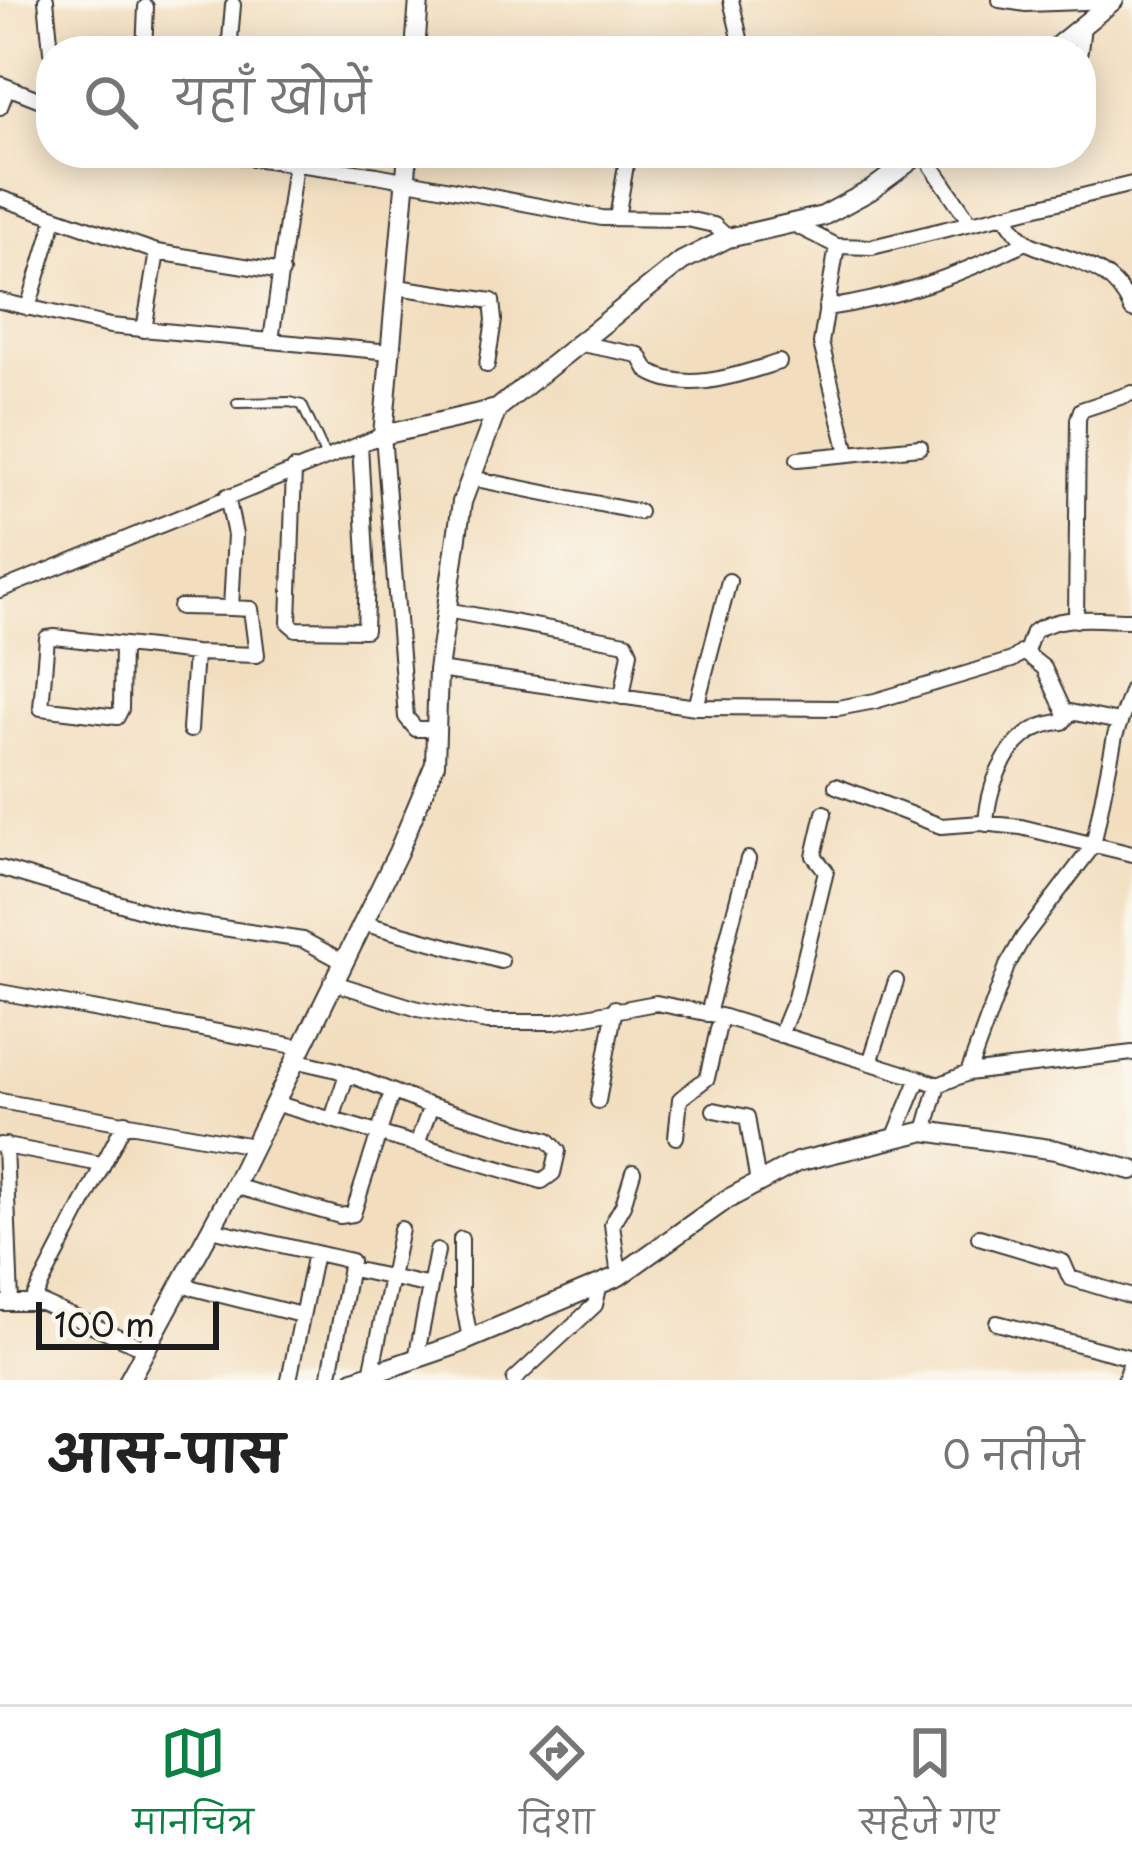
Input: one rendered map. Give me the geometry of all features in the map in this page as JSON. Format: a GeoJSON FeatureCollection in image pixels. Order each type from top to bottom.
{"type":"FeatureCollection","features":[{"type":"Feature","properties":{"kind":"street"},"geometry":{"type":"LineString","coordinates":[[46,0],[50,36]]}},
{"type":"Feature","properties":{"kind":"street"},"geometry":{"type":"LineString","coordinates":[[416,36],[419,0]]}},
{"type":"Feature","properties":{"kind":"street"},"geometry":{"type":"LineString","coordinates":[[731,0],[739,36]]}},
{"type":"Feature","properties":{"kind":"street"},"geometry":{"type":"LineString","coordinates":[[1000,0],[1026,4],[1113,1]]}},
{"type":"Feature","properties":{"kind":"street"},"geometry":{"type":"LineString","coordinates":[[1071,36],[1113,1]]}},
{"type":"Feature","properties":{"kind":"street"},"geometry":{"type":"LineString","coordinates":[[230,36],[232,5]]}},
{"type":"Feature","properties":{"kind":"street"},"geometry":{"type":"LineString","coordinates":[[145,36],[146,7]]}},
{"type":"Feature","properties":{"kind":"street"},"geometry":{"type":"LineString","coordinates":[[1082,36],[1083,26]]}},
{"type":"Feature","properties":{"kind":"street"},"geometry":{"type":"LineString","coordinates":[[0,107],[4,86],[36,98]]}},
{"type":"Feature","properties":{"kind":"street"},"geometry":{"type":"LineString","coordinates":[[271,341],[295,168]]}},
{"type":"Feature","properties":{"kind":"street"},"geometry":{"type":"LineString","coordinates":[[322,168],[557,210],[617,218],[687,219],[714,225],[728,238]]}},
{"type":"Feature","properties":{"kind":"street"},"geometry":{"type":"LineString","coordinates":[[407,168],[382,435],[406,717],[426,729]]}},
{"type":"Feature","properties":{"kind":"street"},"geometry":{"type":"LineString","coordinates":[[617,218],[625,168]]}},
{"type":"Feature","properties":{"kind":"street"},"geometry":{"type":"LineString","coordinates":[[0,590],[382,435],[497,409],[682,261],[728,238],[823,216],[901,168]]}},
{"type":"Feature","properties":{"kind":"street"},"geometry":{"type":"LineString","coordinates":[[932,168],[970,222]]}},
{"type":"Feature","properties":{"kind":"street"},"geometry":{"type":"LineString","coordinates":[[795,225],[837,246],[854,249],[902,243],[1132,184]]}},
{"type":"Feature","properties":{"kind":"street"},"geometry":{"type":"LineString","coordinates":[[0,197],[158,252],[282,272]]}},
{"type":"Feature","properties":{"kind":"street"},"geometry":{"type":"LineString","coordinates":[[1004,215],[1025,242],[1092,264],[1107,274],[1132,310]]}},
{"type":"Feature","properties":{"kind":"street"},"geometry":{"type":"LineString","coordinates":[[28,308],[55,219]]}},
{"type":"Feature","properties":{"kind":"street"},"geometry":{"type":"LineString","coordinates":[[826,308],[879,300],[966,270],[1025,242]]}},
{"type":"Feature","properties":{"kind":"street"},"geometry":{"type":"LineString","coordinates":[[837,246],[821,343],[848,453]]}},
{"type":"Feature","properties":{"kind":"street"},"geometry":{"type":"LineString","coordinates":[[144,330],[158,252]]}},
{"type":"Feature","properties":{"kind":"street"},"geometry":{"type":"LineString","coordinates":[[397,287],[492,301],[487,365]]}},
{"type":"Feature","properties":{"kind":"street"},"geometry":{"type":"LineString","coordinates":[[0,301],[144,330],[391,352]]}},
{"type":"Feature","properties":{"kind":"street"},"geometry":{"type":"LineString","coordinates":[[576,343],[639,355],[648,371],[674,380],[732,378],[779,362]]}},
{"type":"Feature","properties":{"kind":"street"},"geometry":{"type":"LineString","coordinates":[[1076,620],[1078,419],[1081,410],[1132,393]]}},
{"type":"Feature","properties":{"kind":"street"},"geometry":{"type":"LineString","coordinates":[[129,1380],[234,1186],[331,982],[332,955],[362,923],[435,764],[426,729],[462,502],[497,409]]}},
{"type":"Feature","properties":{"kind":"street"},"geometry":{"type":"LineString","coordinates":[[295,469],[289,623],[296,629],[365,629],[360,444]]}},
{"type":"Feature","properties":{"kind":"street"},"geometry":{"type":"LineString","coordinates":[[798,459],[920,447]]}},
{"type":"Feature","properties":{"kind":"street"},"geometry":{"type":"LineString","coordinates":[[471,478],[640,512]]}},
{"type":"Feature","properties":{"kind":"street"},"geometry":{"type":"LineString","coordinates":[[227,496],[235,549],[231,608]]}},
{"type":"Feature","properties":{"kind":"street"},"geometry":{"type":"LineString","coordinates":[[696,707],[729,581]]}},
{"type":"Feature","properties":{"kind":"street"},"geometry":{"type":"LineString","coordinates":[[122,645],[120,715],[43,710],[40,692],[47,638],[257,655],[251,609],[180,607]]}},
{"type":"Feature","properties":{"kind":"street"},"geometry":{"type":"LineString","coordinates":[[446,610],[626,643],[630,652],[622,697]]}},
{"type":"Feature","properties":{"kind":"street"},"geometry":{"type":"LineString","coordinates":[[438,670],[696,707],[838,708],[1012,659],[1024,652],[1038,628],[1076,620],[1132,620]]}},
{"type":"Feature","properties":{"kind":"street"},"geometry":{"type":"LineString","coordinates":[[986,824],[994,777],[1024,733],[1041,724],[1063,722],[1066,711],[1044,668],[1024,652]]}},
{"type":"Feature","properties":{"kind":"street"},"geometry":{"type":"LineString","coordinates":[[190,730],[195,653]]}},
{"type":"Feature","properties":{"kind":"street"},"geometry":{"type":"LineString","coordinates":[[968,1073],[1007,966],[1093,846],[1119,722],[1132,689]]}},
{"type":"Feature","properties":{"kind":"street"},"geometry":{"type":"LineString","coordinates":[[1066,711],[1119,722]]}},
{"type":"Feature","properties":{"kind":"street"},"geometry":{"type":"LineString","coordinates":[[836,786],[940,826],[986,824],[1063,835],[1132,854]]}},
{"type":"Feature","properties":{"kind":"street"},"geometry":{"type":"LineString","coordinates":[[781,1035],[795,998],[826,871],[814,856],[824,813]]}},
{"type":"Feature","properties":{"kind":"street"},"geometry":{"type":"LineString","coordinates":[[676,1137],[680,1099],[707,1078],[714,1015],[748,860]]}},
{"type":"Feature","properties":{"kind":"street"},"geometry":{"type":"LineString","coordinates":[[0,868],[182,922],[269,932],[332,955]]}},
{"type":"Feature","properties":{"kind":"street"},"geometry":{"type":"LineString","coordinates":[[362,923],[501,961]]}},
{"type":"Feature","properties":{"kind":"street"},"geometry":{"type":"LineString","coordinates":[[870,1063],[896,981]]}},
{"type":"Feature","properties":{"kind":"street"},"geometry":{"type":"LineString","coordinates":[[331,982],[418,1009],[487,1022],[536,1024],[656,1003],[714,1015],[938,1085],[968,1073],[1132,1053]]}},
{"type":"Feature","properties":{"kind":"street"},"geometry":{"type":"LineString","coordinates":[[0,992],[297,1054],[431,1106],[548,1139],[558,1151],[554,1174],[542,1180],[274,1102]]}},
{"type":"Feature","properties":{"kind":"street"},"geometry":{"type":"LineString","coordinates":[[598,1101],[615,1008]]}},
{"type":"Feature","properties":{"kind":"street"},"geometry":{"type":"LineString","coordinates":[[332,1119],[346,1074]]}},
{"type":"Feature","properties":{"kind":"street"},"geometry":{"type":"LineString","coordinates":[[896,1136],[920,1078]]}},
{"type":"Feature","properties":{"kind":"street"},"geometry":{"type":"LineString","coordinates":[[925,1131],[938,1085]]}},
{"type":"Feature","properties":{"kind":"street"},"geometry":{"type":"LineString","coordinates":[[234,1186],[347,1216],[356,1209],[392,1091]]}},
{"type":"Feature","properties":{"kind":"street"},"geometry":{"type":"LineString","coordinates":[[0,1101],[253,1146]]}},
{"type":"Feature","properties":{"kind":"street"},"geometry":{"type":"LineString","coordinates":[[418,1144],[431,1106]]}},
{"type":"Feature","properties":{"kind":"street"},"geometry":{"type":"LineString","coordinates":[[714,1110],[747,1117],[758,1183]]}},
{"type":"Feature","properties":{"kind":"street"},"geometry":{"type":"LineString","coordinates":[[32,1302],[124,1123]]}},
{"type":"Feature","properties":{"kind":"street"},"geometry":{"type":"LineString","coordinates":[[363,1377],[470,1339],[619,1276],[726,1200],[797,1162],[925,1131],[1056,1150],[1132,1171]]}},
{"type":"Feature","properties":{"kind":"street"},"geometry":{"type":"LineString","coordinates":[[101,1164],[2,1145],[6,1303],[32,1302],[146,1349]]}},
{"type":"Feature","properties":{"kind":"street"},"geometry":{"type":"LineString","coordinates":[[619,1276],[613,1219],[623,1205],[633,1172]]}},
{"type":"Feature","properties":{"kind":"street"},"geometry":{"type":"LineString","coordinates":[[211,1228],[347,1259],[352,1269],[329,1380]]}},
{"type":"Feature","properties":{"kind":"street"},"geometry":{"type":"LineString","coordinates":[[363,1377],[401,1229]]}},
{"type":"Feature","properties":{"kind":"street"},"geometry":{"type":"LineString","coordinates":[[979,1238],[1063,1262],[1070,1278],[1132,1297]]}},
{"type":"Feature","properties":{"kind":"street"},"geometry":{"type":"LineString","coordinates":[[460,1239],[460,1291],[470,1339]]}},
{"type":"Feature","properties":{"kind":"street"},"geometry":{"type":"LineString","coordinates":[[416,1359],[437,1251]]}},
{"type":"Feature","properties":{"kind":"street"},"geometry":{"type":"LineString","coordinates":[[289,1380],[315,1252]]}},
{"type":"Feature","properties":{"kind":"street"},"geometry":{"type":"LineString","coordinates":[[352,1269],[430,1286]]}},
{"type":"Feature","properties":{"kind":"street"},"geometry":{"type":"LineString","coordinates":[[514,1380],[554,1348],[595,1305],[600,1284]]}},
{"type":"Feature","properties":{"kind":"street"},"geometry":{"type":"LineString","coordinates":[[181,1285],[301,1315]]}},
{"type":"Feature","properties":{"kind":"street"},"geometry":{"type":"LineString","coordinates":[[997,1323],[1132,1358],[1125,1380]]}},
{"type":"Feature","properties":{"kind":"lane"},"geometry":{"type":"LineString","coordinates":[[237,404],[302,405],[326,457]]}}]}
